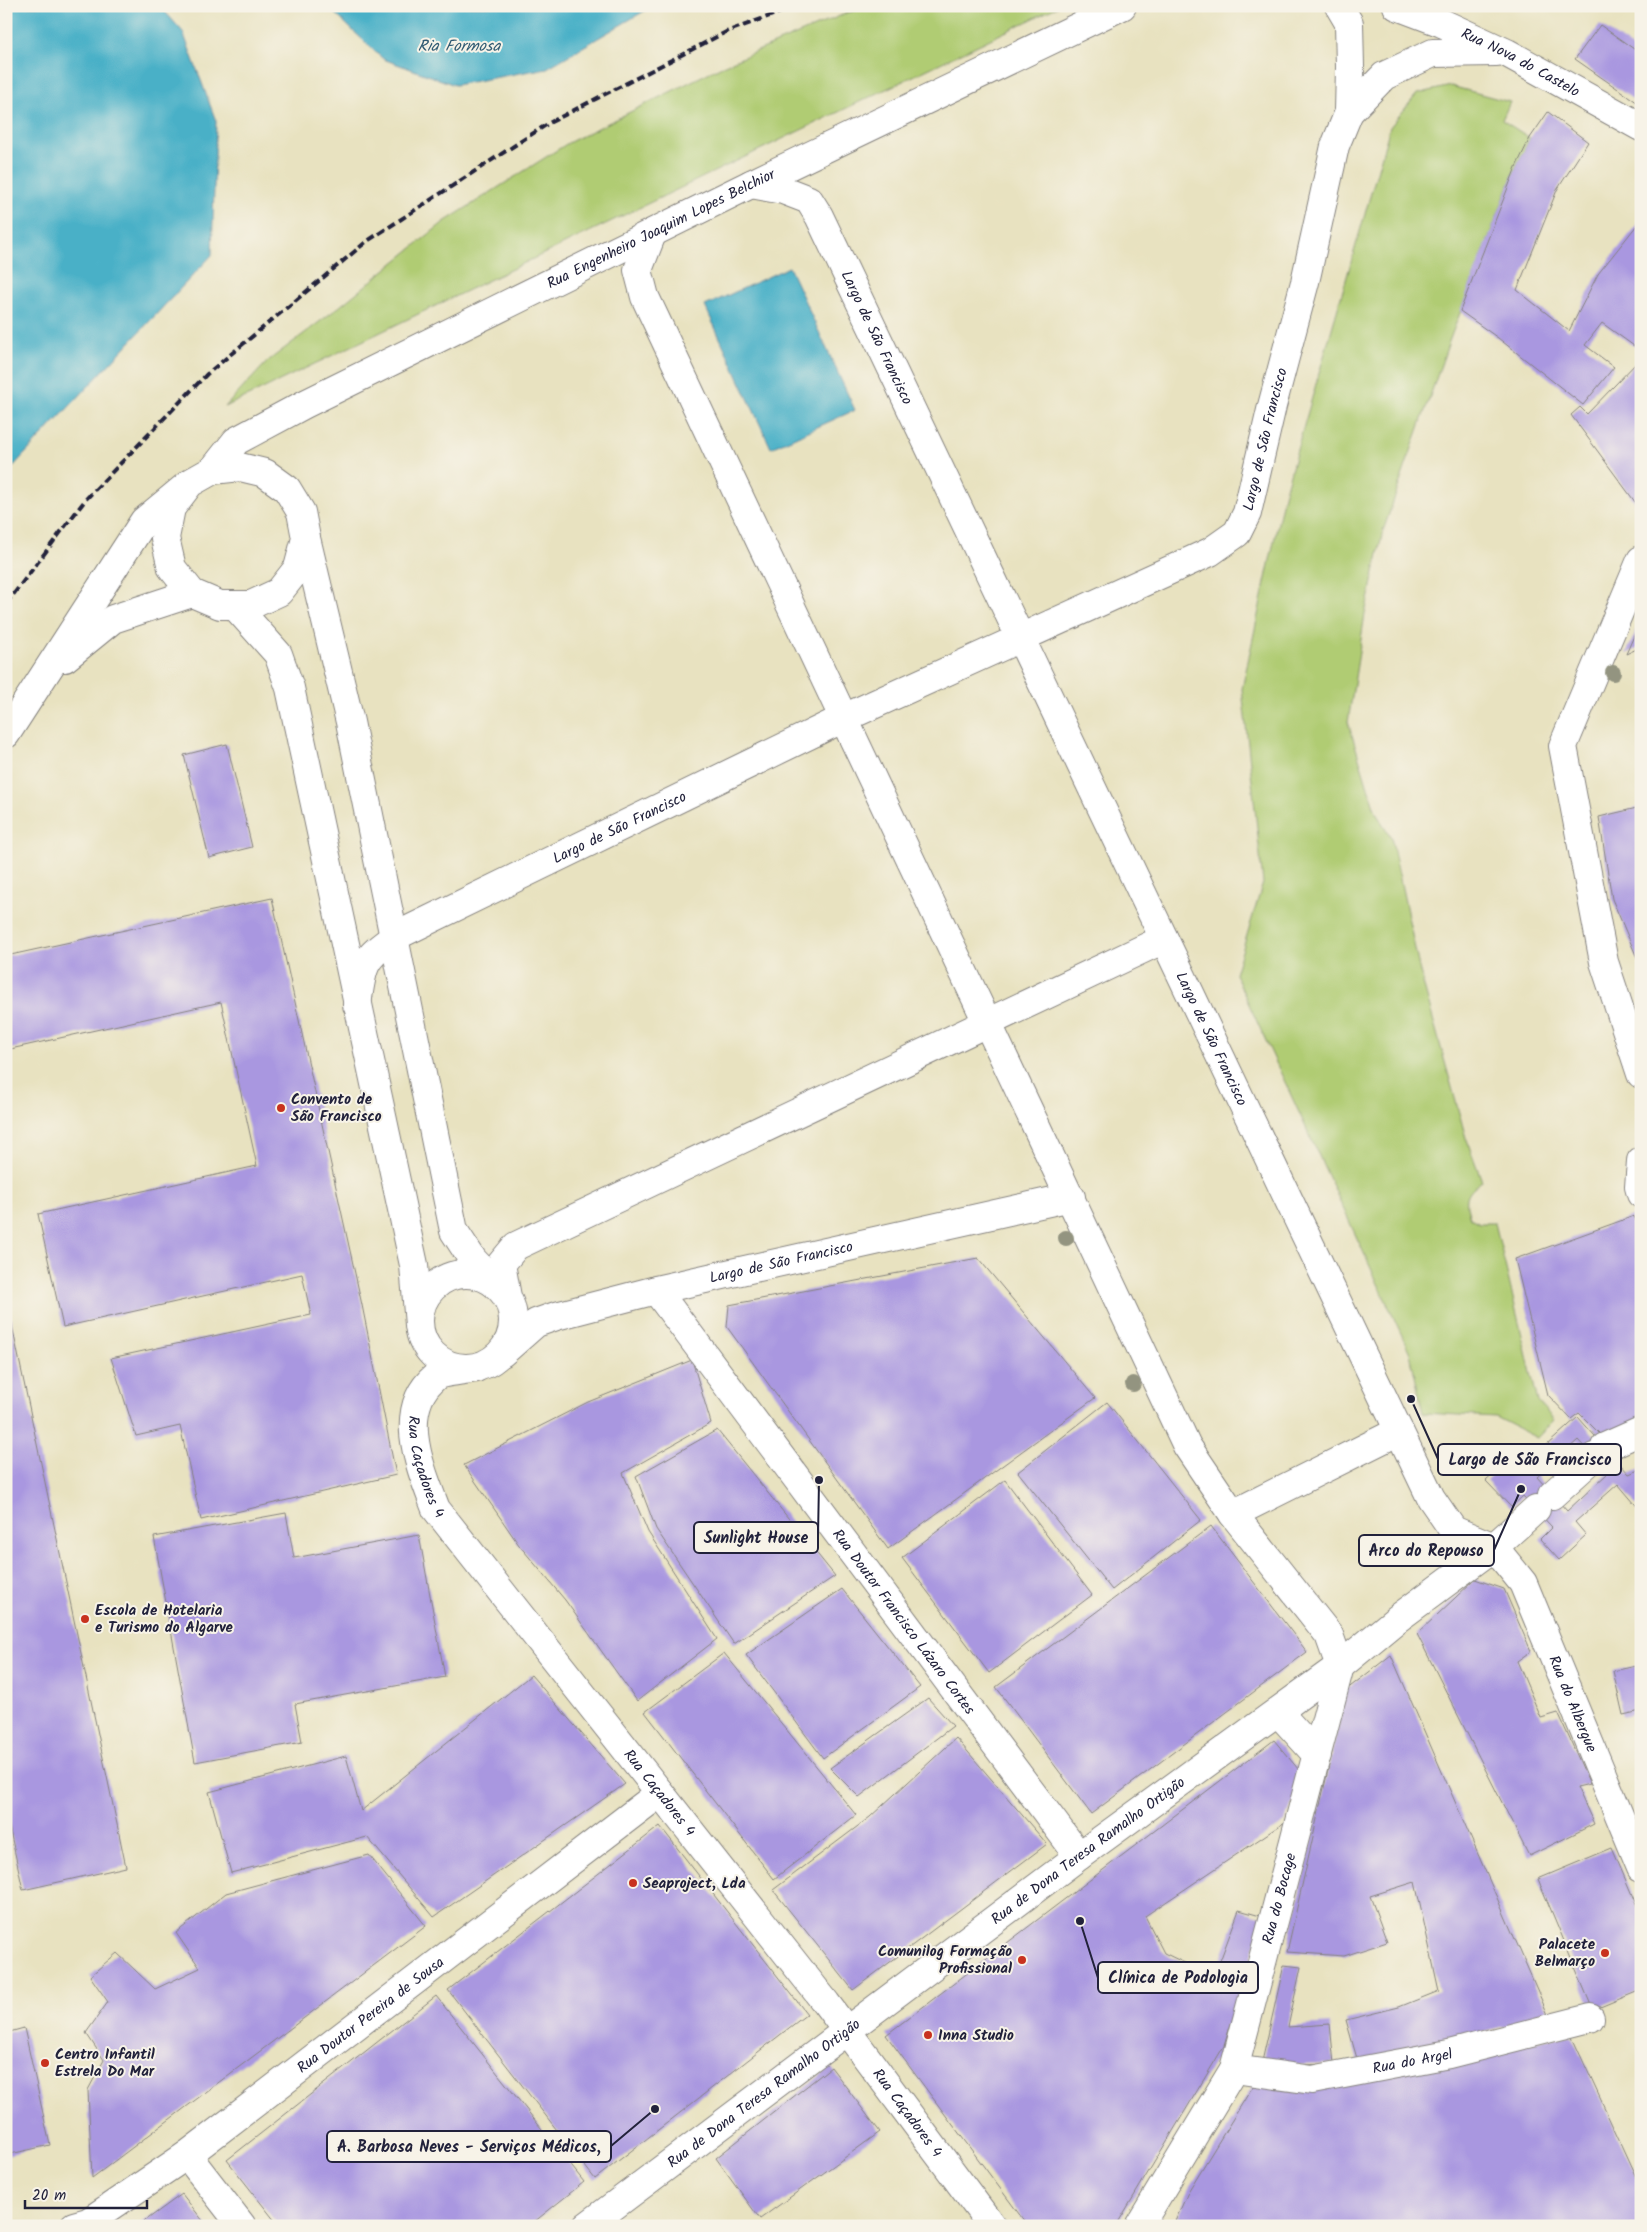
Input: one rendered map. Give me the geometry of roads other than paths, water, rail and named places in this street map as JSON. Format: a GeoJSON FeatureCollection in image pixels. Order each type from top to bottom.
{"type":"FeatureCollection","features":[{"type":"Feature","properties":{"kind":"street","name":"Rua Engenheiro Joaquim Lopes Belchior"},"geometry":{"type":"LineString","coordinates":[[214,470],[236,441],[305,404],[751,184],[1122,6]]}},
{"type":"Feature","properties":{"kind":"street"},"geometry":{"type":"LineString","coordinates":[[1339,6],[1348,22],[1350,67],[1348,112]]}},
{"type":"Feature","properties":{"kind":"street","name":"Rua Nova do Castelo"},"geometry":{"type":"LineString","coordinates":[[1397,6],[1442,23],[1507,53],[1641,127]]}},
{"type":"Feature","properties":{"kind":"street"},"geometry":{"type":"LineString","coordinates":[[1348,112],[1384,76],[1433,53],[1507,53]]}},
{"type":"Feature","properties":{"kind":"street","name":"Largo de São Francisco"},"geometry":{"type":"LineString","coordinates":[[357,1005],[363,968],[373,952],[396,936],[844,718],[1210,552],[1237,533],[1247,513],[1272,406],[1306,282],[1335,146],[1348,112]]}},
{"type":"Feature","properties":{"kind":"street","name":"Largo de São Francisco"},"geometry":{"type":"LineString","coordinates":[[751,184],[783,190],[809,200],[1022,638],[1431,1498],[1453,1530],[1494,1547]]}},
{"type":"Feature","properties":{"kind":"street"},"geometry":{"type":"LineString","coordinates":[[652,234],[638,270],[645,297],[1187,1446],[1233,1514],[1329,1635],[1340,1666]]}},
{"type":"Feature","properties":{"kind":"street"},"geometry":{"type":"LineString","coordinates":[[6,734],[144,521],[190,483],[214,470],[240,467],[266,473],[287,489],[301,512],[350,722],[396,936],[454,1230],[473,1260],[501,1290],[513,1310],[514,1326],[510,1341],[502,1353],[490,1362],[476,1368],[460,1368],[452,1366],[431,1354],[422,1340],[418,1325],[420,1309],[426,1295],[436,1284],[451,1276],[466,1273],[481,1276],[501,1290]]}},
{"type":"Feature","properties":{"kind":"street"},"geometry":{"type":"LineString","coordinates":[[190,483],[171,508],[165,538],[172,568],[192,593],[220,605],[236,606],[251,605],[279,592],[298,568],[306,538]]}},
{"type":"Feature","properties":{"kind":"street"},"geometry":{"type":"LineString","coordinates":[[1641,560],[1563,746],[1604,962],[1641,1074]]}},
{"type":"Feature","properties":{"kind":"street"},"geometry":{"type":"LineString","coordinates":[[48,671],[113,619],[192,593]]}},
{"type":"Feature","properties":{"kind":"street","name":"Largo de São Francisco"},"geometry":{"type":"LineString","coordinates":[[236,606],[278,654],[290,688],[414,1265],[418,1325]]}},
{"type":"Feature","properties":{"kind":"street","name":"Largo de São Francisco"},"geometry":{"type":"LineString","coordinates":[[332,890],[351,924],[368,938],[396,936]]}},
{"type":"Feature","properties":{"kind":"street"},"geometry":{"type":"LineString","coordinates":[[501,1290],[501,1264],[516,1246],[1164,939]]}},
{"type":"Feature","properties":{"kind":"street"},"geometry":{"type":"LineString","coordinates":[[1641,1161],[1639,1187],[1641,1194]]}},
{"type":"Feature","properties":{"kind":"street","name":"Largo de São Francisco"},"geometry":{"type":"LineString","coordinates":[[502,1353],[536,1323],[656,1290],[1071,1198]]}},
{"type":"Feature","properties":{"kind":"street","name":"Rua Doutor Francisco Lázaro Cortes"},"geometry":{"type":"LineString","coordinates":[[656,1290],[1079,1856]]}},
{"type":"Feature","properties":{"kind":"street","name":"Rua Caçadores 4"},"geometry":{"type":"LineString","coordinates":[[476,1368],[436,1376],[417,1399],[414,1427],[418,1461],[436,1508],[847,2032],[992,2226]]}},
{"type":"Feature","properties":{"kind":"street"},"geometry":{"type":"LineString","coordinates":[[1233,1514],[1399,1431]]}},
{"type":"Feature","properties":{"kind":"street","name":"Rua de Dona Teresa Ramalho Ortigão"},"geometry":{"type":"LineString","coordinates":[[587,2226],[1079,1856],[1340,1666],[1397,1619],[1494,1547],[1599,1452],[1641,1431]]}},
{"type":"Feature","properties":{"kind":"street","name":"Rua do Albergue"},"geometry":{"type":"LineString","coordinates":[[1494,1547],[1523,1583],[1641,1868]]}},
{"type":"Feature","properties":{"kind":"street","name":"Rua do Bocage"},"geometry":{"type":"LineString","coordinates":[[1139,2226],[1234,2070],[1340,1666]]}},
{"type":"Feature","properties":{"kind":"street"},"geometry":{"type":"LineString","coordinates":[[1278,1712],[1317,1754]]}},
{"type":"Feature","properties":{"kind":"street","name":"Rua Doutor Pereira de Sousa"},"geometry":{"type":"LineString","coordinates":[[74,2226],[88,2222],[187,2155],[660,1793]]}},
{"type":"Feature","properties":{"kind":"street","name":"Rua do Argel"},"geometry":{"type":"LineString","coordinates":[[1234,2070],[1312,2080],[1450,2054],[1590,2018]]}},
{"type":"Feature","properties":{"kind":"street"},"geometry":{"type":"LineString","coordinates":[[187,2155],[242,2226]]}},
{"type":"Feature","properties":{"kind":"water"},"geometry":{"type":"Polygon","coordinates":[[[6,6],[160,6],[183,32],[216,121],[212,255],[6,474],[6,6]]]}},
{"type":"Feature","properties":{"kind":"water","name":"Ria Formosa"},"geometry":{"type":"Polygon","coordinates":[[[327,6],[653,6],[547,68],[455,85],[383,59],[327,6]]]}},
{"type":"Feature","properties":{"kind":"water"},"geometry":{"type":"Polygon","coordinates":[[[789,267],[855,410],[771,448],[705,306],[789,267]]]}},
{"type":"Feature","properties":{"kind":"railway"},"geometry":{"type":"LineString","coordinates":[[6,604],[86,499],[207,374],[366,242],[549,123],[726,32],[797,6]]}},
{"type":"Feature","properties":{"kind":"place","name":"Convento de São Francisco"},"geometry":{"type":"Point","coordinates":[281,1108]}},
{"type":"Feature","properties":{"kind":"place","name":"Largo de São Francisco"},"geometry":{"type":"Point","coordinates":[1411,1399]}},
{"type":"Feature","properties":{"kind":"place","name":"Sunlight House"},"geometry":{"type":"Point","coordinates":[819,1480]}},
{"type":"Feature","properties":{"kind":"place","name":"Arco do Repouso"},"geometry":{"type":"Point","coordinates":[1521,1489]}},
{"type":"Feature","properties":{"kind":"place","name":"Escola de Hotelaria e Turismo do Algarve"},"geometry":{"type":"Point","coordinates":[85,1619]}},
{"type":"Feature","properties":{"kind":"place","name":"Seaproject, Lda"},"geometry":{"type":"Point","coordinates":[633,1883]}},
{"type":"Feature","properties":{"kind":"place","name":"Clínica de Podologia"},"geometry":{"type":"Point","coordinates":[1080,1921]}},
{"type":"Feature","properties":{"kind":"place","name":"Palacete Belmarço"},"geometry":{"type":"Point","coordinates":[1605,1953]}},
{"type":"Feature","properties":{"kind":"place","name":"Comunilog Formação Profissional"},"geometry":{"type":"Point","coordinates":[1022,1960]}},
{"type":"Feature","properties":{"kind":"place","name":"Inna Studio"},"geometry":{"type":"Point","coordinates":[928,2035]}},
{"type":"Feature","properties":{"kind":"place","name":"Centro Infantil Estrela Do Mar"},"geometry":{"type":"Point","coordinates":[45,2063]}},
{"type":"Feature","properties":{"kind":"place","name":"A. Barbosa Neves - Serviços Médicos,"},"geometry":{"type":"Point","coordinates":[655,2109]}}]}
